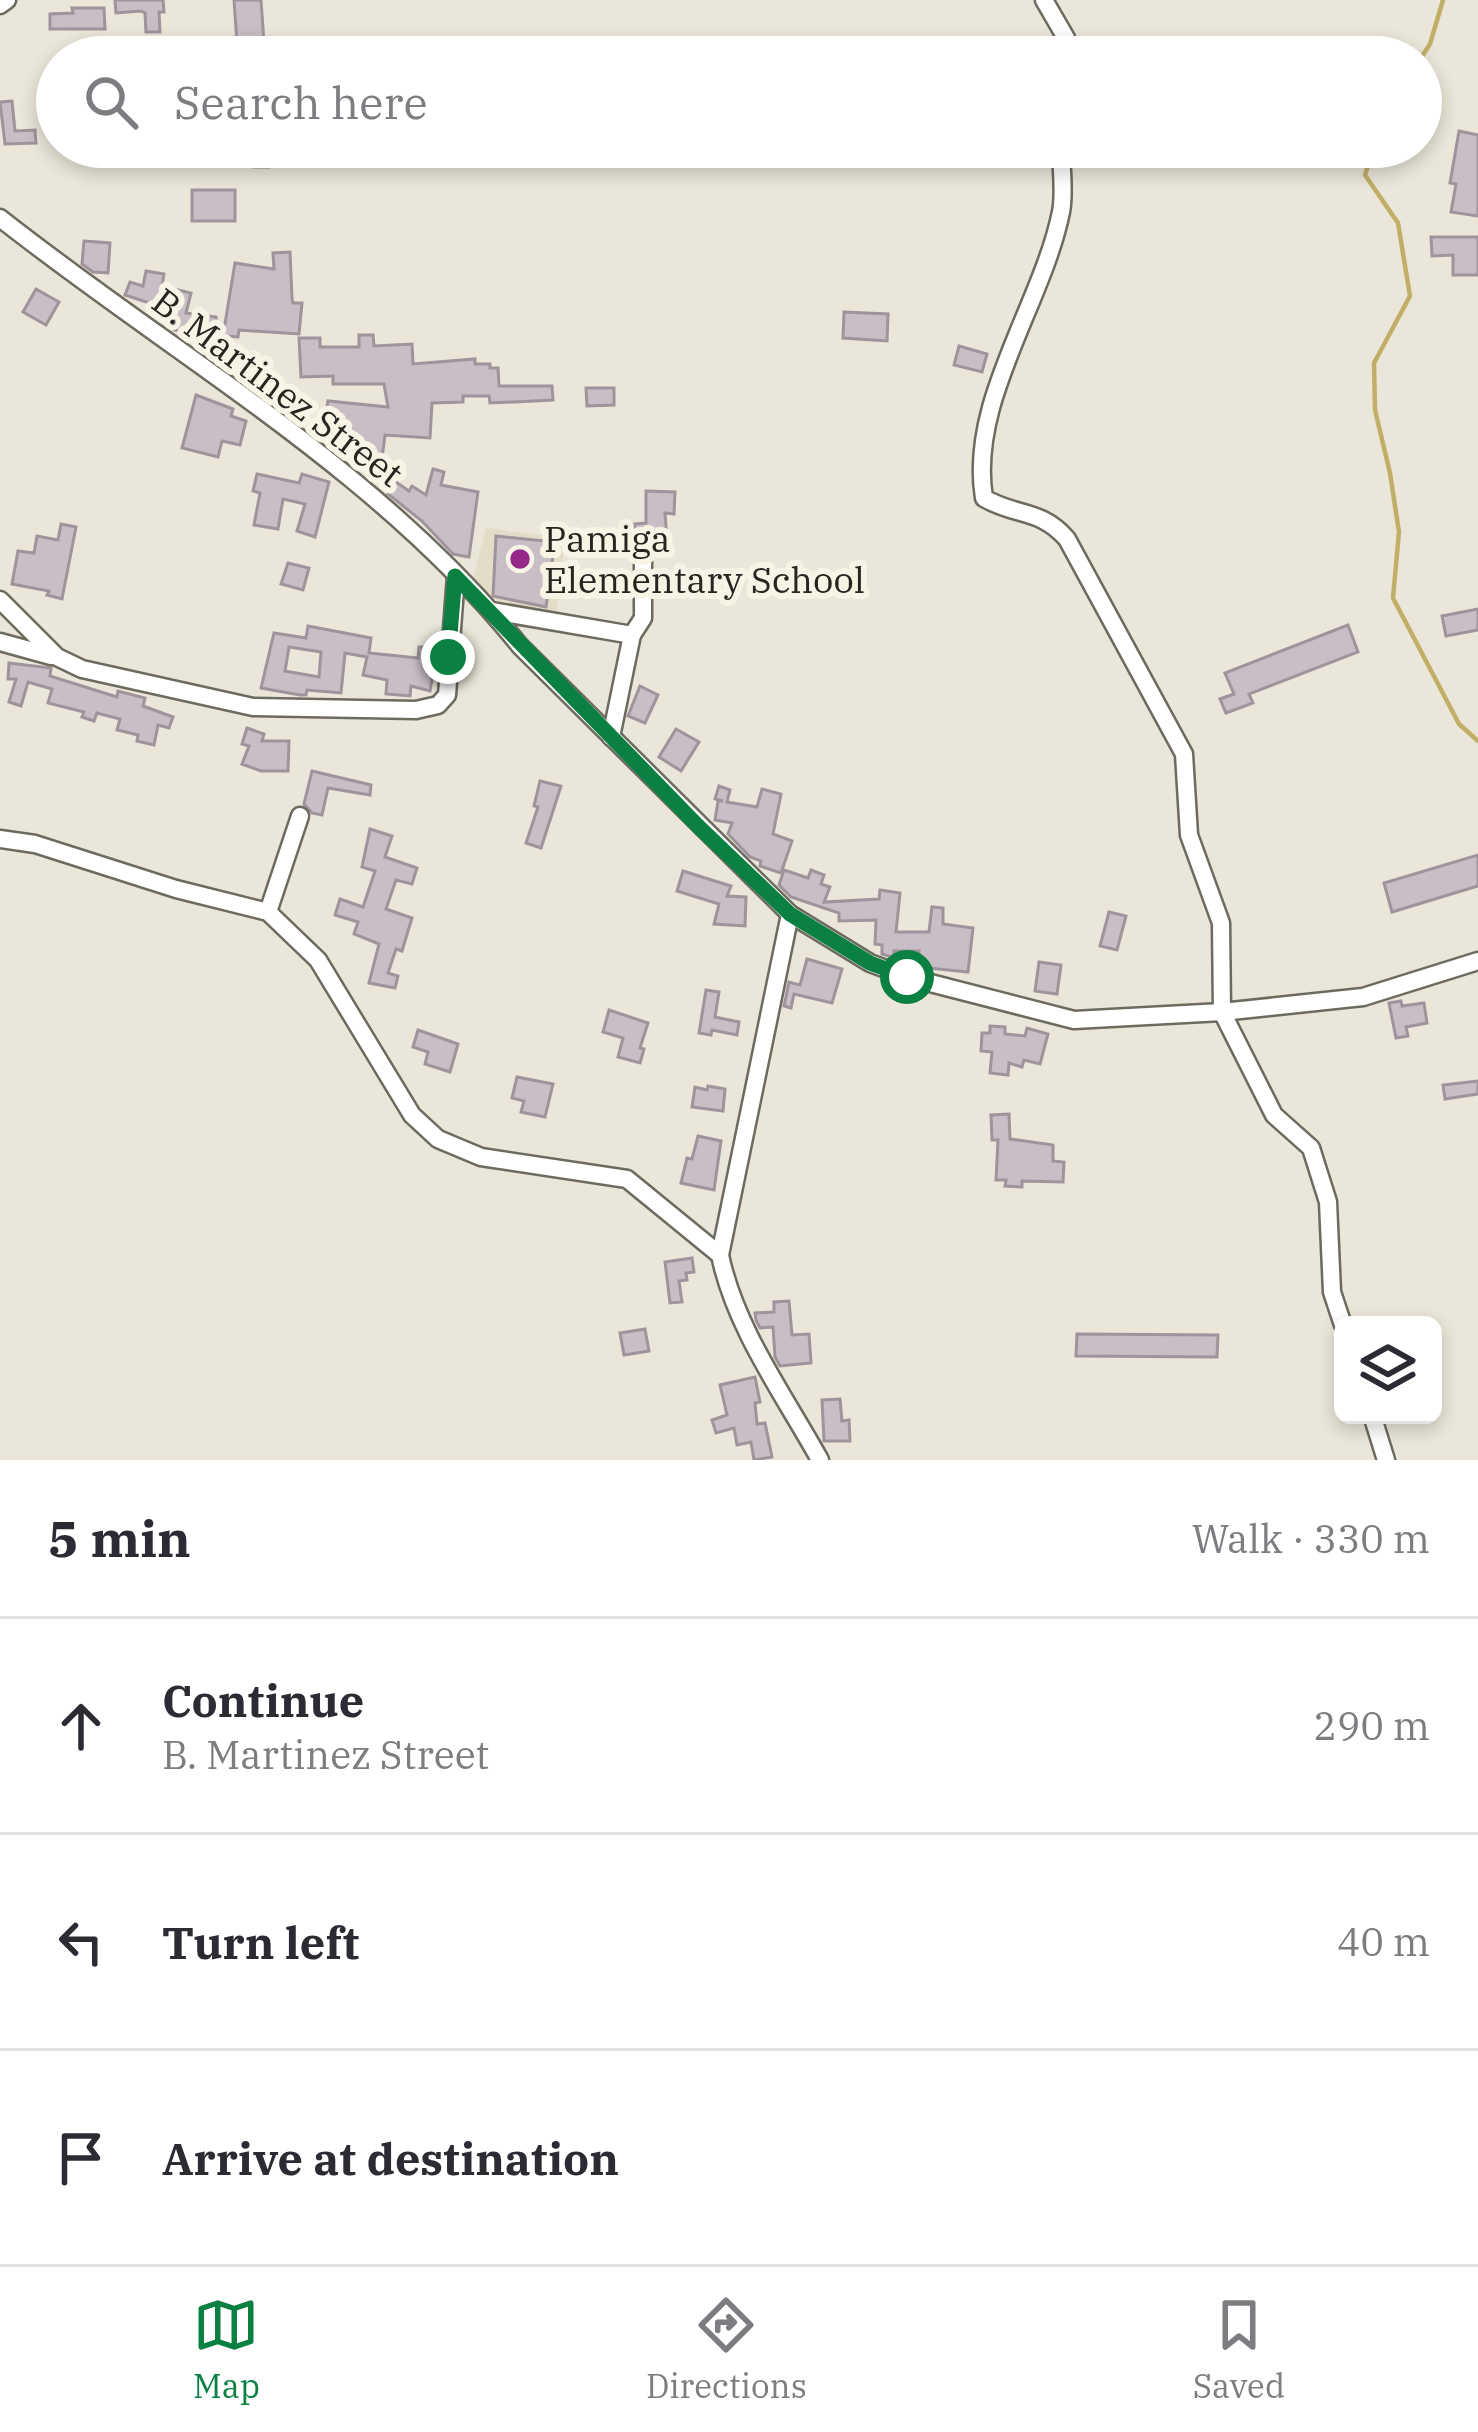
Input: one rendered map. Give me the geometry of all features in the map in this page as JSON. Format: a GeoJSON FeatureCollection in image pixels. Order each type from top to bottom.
{"type":"FeatureCollection","features":[{"type":"Feature","properties":{"kind":"street"},"geometry":{"type":"LineString","coordinates":[[1044,0],[1065,36]]}},
{"type":"Feature","properties":{"kind":"street"},"geometry":{"type":"LineString","coordinates":[[1061,168],[1062,210],[987,422],[980,471],[984,498],[1001,508],[1052,521],[1067,538],[1184,754],[1189,835],[1221,923],[1222,1012],[1274,1115],[1311,1148],[1328,1202],[1332,1292],[1340,1316]]}},
{"type":"Feature","properties":{"kind":"street","name":"B. Martinez Street"},"geometry":{"type":"LineString","coordinates":[[0,218],[338,465],[492,611],[520,646],[790,914],[870,963],[1074,1020],[1222,1012],[1364,997],[1478,962]]}},
{"type":"Feature","properties":{"kind":"street"},"geometry":{"type":"LineString","coordinates":[[611,736],[632,635],[643,618],[644,555]]}},
{"type":"Feature","properties":{"kind":"street"},"geometry":{"type":"LineString","coordinates":[[0,642],[82,669],[253,707],[416,710],[438,705],[447,695],[455,576]]}},
{"type":"Feature","properties":{"kind":"street"},"geometry":{"type":"LineString","coordinates":[[0,600],[57,657]]}},
{"type":"Feature","properties":{"kind":"street"},"geometry":{"type":"LineString","coordinates":[[492,611],[632,635]]}},
{"type":"Feature","properties":{"kind":"street"},"geometry":{"type":"LineString","coordinates":[[268,912],[300,816]]}},
{"type":"Feature","properties":{"kind":"street"},"geometry":{"type":"LineString","coordinates":[[0,839],[35,844],[176,889],[268,912],[318,959],[412,1115],[438,1139],[481,1157],[627,1179],[720,1255]]}},
{"type":"Feature","properties":{"kind":"street"},"geometry":{"type":"LineString","coordinates":[[790,914],[720,1255],[726,1285],[820,1460]]}},
{"type":"Feature","properties":{"kind":"street"},"geometry":{"type":"LineString","coordinates":[[1375,1424],[1386,1460]]}},
{"type":"Feature","properties":{"kind":"shaded area","name":"Pamiga Elementary School"},"geometry":{"type":"Polygon","coordinates":[[[486,528],[565,538],[556,616],[492,606],[473,579],[486,528]]]}},
{"type":"Feature","properties":{"kind":"building"},"geometry":{"type":"Polygon","coordinates":[[[115,0],[163,0],[160,32],[146,32],[141,11],[116,13],[115,0]]]}},
{"type":"Feature","properties":{"kind":"building"},"geometry":{"type":"Polygon","coordinates":[[[234,0],[261,0],[264,36],[237,36],[234,0]]]}},
{"type":"Feature","properties":{"kind":"building"},"geometry":{"type":"Polygon","coordinates":[[[72,8],[104,8],[105,29],[50,29],[50,14],[73,13],[72,8]]]}},
{"type":"Feature","properties":{"kind":"building"},"geometry":{"type":"Polygon","coordinates":[[[12,101],[15,131],[35,130],[36,143],[5,144],[0,102],[12,101]]]}},
{"type":"Feature","properties":{"kind":"building"},"geometry":{"type":"Polygon","coordinates":[[[1459,131],[1478,135],[1478,216],[1451,212],[1456,184],[1450,183],[1459,131]]]}},
{"type":"Feature","properties":{"kind":"building"},"geometry":{"type":"Polygon","coordinates":[[[192,190],[235,190],[235,221],[192,221],[192,190]]]}},
{"type":"Feature","properties":{"kind":"building"},"geometry":{"type":"Polygon","coordinates":[[[1431,237],[1478,237],[1478,275],[1453,275],[1453,255],[1432,256],[1431,237]]]}},
{"type":"Feature","properties":{"kind":"building"},"geometry":{"type":"Polygon","coordinates":[[[84,241],[110,243],[108,273],[93,272],[82,264],[84,241]]]}},
{"type":"Feature","properties":{"kind":"building"},"geometry":{"type":"Polygon","coordinates":[[[290,252],[293,303],[302,303],[299,334],[239,330],[238,337],[223,336],[235,263],[274,269],[273,253],[290,252]]]}},
{"type":"Feature","properties":{"kind":"building"},"geometry":{"type":"Polygon","coordinates":[[[146,271],[164,274],[162,286],[191,293],[186,313],[216,317],[217,335],[174,330],[174,311],[125,295],[130,282],[143,286],[146,271]]]}},
{"type":"Feature","properties":{"kind":"building"},"geometry":{"type":"Polygon","coordinates":[[[36,289],[59,302],[46,325],[23,312],[36,289]]]}},
{"type":"Feature","properties":{"kind":"building"},"geometry":{"type":"Polygon","coordinates":[[[844,312],[888,314],[887,341],[843,338],[844,312]]]}},
{"type":"Feature","properties":{"kind":"building"},"geometry":{"type":"Polygon","coordinates":[[[359,335],[373,335],[374,346],[412,344],[413,364],[475,359],[475,364],[490,364],[498,368],[499,386],[552,386],[553,400],[490,403],[489,396],[463,396],[463,402],[432,403],[430,438],[385,435],[382,458],[342,453],[345,420],[325,418],[328,401],[388,407],[384,384],[333,384],[333,376],[301,377],[299,338],[320,338],[320,347],[359,347],[359,335]]]}},
{"type":"Feature","properties":{"kind":"building"},"geometry":{"type":"Polygon","coordinates":[[[959,346],[987,354],[982,372],[954,365],[959,346]]]}},
{"type":"Feature","properties":{"kind":"building"},"geometry":{"type":"Polygon","coordinates":[[[586,388],[614,388],[614,405],[587,406],[586,388]]]}},
{"type":"Feature","properties":{"kind":"building"},"geometry":{"type":"Polygon","coordinates":[[[196,395],[233,409],[231,416],[246,421],[240,445],[222,441],[218,457],[182,448],[196,395]]]}},
{"type":"Feature","properties":{"kind":"building"},"geometry":{"type":"Polygon","coordinates":[[[433,469],[444,472],[441,485],[478,492],[469,557],[453,554],[388,494],[396,482],[426,495],[433,469]]]}},
{"type":"Feature","properties":{"kind":"building"},"geometry":{"type":"Polygon","coordinates":[[[257,474],[299,483],[302,474],[329,482],[315,537],[297,531],[305,504],[283,499],[278,529],[254,525],[260,493],[253,491],[257,474]]]}},
{"type":"Feature","properties":{"kind":"building"},"geometry":{"type":"Polygon","coordinates":[[[646,491],[675,492],[674,514],[665,513],[667,541],[635,543],[634,524],[646,523],[646,491]]]}},
{"type":"Feature","properties":{"kind":"building"},"geometry":{"type":"Polygon","coordinates":[[[61,524],[76,527],[62,599],[47,595],[49,591],[12,584],[18,551],[34,553],[37,536],[58,540],[61,524]]]}},
{"type":"Feature","properties":{"kind":"building"},"geometry":{"type":"Polygon","coordinates":[[[496,536],[555,542],[546,607],[493,596],[496,536]]]}},
{"type":"Feature","properties":{"kind":"building"},"geometry":{"type":"Polygon","coordinates":[[[288,563],[309,568],[303,590],[281,584],[288,563]]]}},
{"type":"Feature","properties":{"kind":"building"},"geometry":{"type":"Polygon","coordinates":[[[1478,609],[1478,630],[1446,636],[1442,616],[1478,609]]]}},
{"type":"Feature","properties":{"kind":"building"},"geometry":{"type":"Polygon","coordinates":[[[1348,625],[1358,652],[1249,694],[1253,703],[1226,713],[1220,699],[1234,694],[1225,673],[1348,625]]]}},
{"type":"Feature","properties":{"kind":"building"},"geometry":{"type":"Polygon","coordinates":[[[308,626],[371,638],[369,653],[418,658],[419,647],[438,647],[430,691],[411,686],[410,696],[386,694],[387,680],[363,675],[367,657],[345,653],[341,693],[307,690],[300,695],[261,688],[274,633],[306,638],[308,626]],[[289,647],[285,671],[319,677],[321,652],[289,647]]]}},
{"type":"Feature","properties":{"kind":"building"},"geometry":{"type":"Polygon","coordinates":[[[9,663],[51,668],[50,676],[117,697],[118,691],[145,698],[143,706],[173,717],[169,728],[158,725],[154,745],[137,741],[138,735],[117,730],[120,719],[97,713],[94,721],[82,717],[84,712],[48,703],[52,689],[28,682],[21,706],[9,702],[16,679],[8,679],[9,663]]]}},
{"type":"Feature","properties":{"kind":"building"},"geometry":{"type":"Polygon","coordinates":[[[640,686],[658,695],[645,723],[628,716],[640,686]]]}},
{"type":"Feature","properties":{"kind":"building"},"geometry":{"type":"Polygon","coordinates":[[[247,728],[264,734],[262,741],[289,741],[288,771],[261,771],[242,764],[249,746],[242,744],[247,728]]]}},
{"type":"Feature","properties":{"kind":"building"},"geometry":{"type":"Polygon","coordinates":[[[676,729],[699,742],[681,771],[659,757],[676,729]]]}},
{"type":"Feature","properties":{"kind":"building"},"geometry":{"type":"Polygon","coordinates":[[[312,771],[371,785],[370,795],[328,788],[322,815],[312,813],[304,804],[312,771]]]}},
{"type":"Feature","properties":{"kind":"building"},"geometry":{"type":"Polygon","coordinates":[[[540,781],[561,786],[541,848],[526,843],[538,807],[534,806],[540,781]]]}},
{"type":"Feature","properties":{"kind":"building"},"geometry":{"type":"Polygon","coordinates":[[[719,786],[730,790],[727,802],[757,807],[762,789],[781,794],[773,834],[792,841],[781,873],[750,857],[728,834],[732,823],[715,820],[718,801],[723,801],[715,799],[719,786]]]}},
{"type":"Feature","properties":{"kind":"building"},"geometry":{"type":"Polygon","coordinates":[[[370,829],[392,836],[385,857],[417,868],[412,884],[396,880],[386,909],[412,918],[402,951],[396,949],[388,973],[398,976],[395,988],[369,983],[379,944],[354,934],[358,922],[335,915],[340,899],[363,907],[375,871],[362,867],[370,829]]]}},
{"type":"Feature","properties":{"kind":"building"},"geometry":{"type":"Polygon","coordinates":[[[1478,855],[1478,886],[1392,912],[1384,883],[1478,855]]]}},
{"type":"Feature","properties":{"kind":"building"},"geometry":{"type":"Polygon","coordinates":[[[784,870],[808,878],[811,870],[824,875],[821,884],[830,887],[824,902],[879,899],[880,890],[900,893],[896,932],[929,932],[932,907],[943,908],[943,924],[973,928],[968,972],[918,967],[919,951],[894,951],[894,958],[882,954],[882,945],[875,944],[876,920],[839,921],[839,913],[791,897],[779,885],[784,870]]]}},
{"type":"Feature","properties":{"kind":"building"},"geometry":{"type":"Polygon","coordinates":[[[683,871],[731,886],[727,896],[746,897],[745,926],[714,924],[719,904],[677,891],[683,871]]]}},
{"type":"Feature","properties":{"kind":"building"},"geometry":{"type":"Polygon","coordinates":[[[1109,912],[1126,916],[1117,950],[1100,946],[1109,912]]]}},
{"type":"Feature","properties":{"kind":"building"},"geometry":{"type":"Polygon","coordinates":[[[807,959],[842,969],[832,1003],[794,994],[791,1008],[784,1006],[789,982],[800,985],[807,959]]]}},
{"type":"Feature","properties":{"kind":"building"},"geometry":{"type":"Polygon","coordinates":[[[1039,962],[1061,965],[1057,994],[1035,991],[1039,962]]]}},
{"type":"Feature","properties":{"kind":"building"},"geometry":{"type":"Polygon","coordinates":[[[706,990],[719,992],[715,1017],[739,1022],[737,1035],[712,1030],[711,1035],[699,1033],[706,990]]]}},
{"type":"Feature","properties":{"kind":"building"},"geometry":{"type":"Polygon","coordinates":[[[1401,1001],[1402,1006],[1424,1003],[1427,1023],[1406,1027],[1408,1036],[1396,1038],[1389,1003],[1401,1001]]]}},
{"type":"Feature","properties":{"kind":"building"},"geometry":{"type":"Polygon","coordinates":[[[609,1010],[648,1023],[640,1063],[618,1057],[623,1038],[603,1032],[609,1010]]]}},
{"type":"Feature","properties":{"kind":"building"},"geometry":{"type":"Polygon","coordinates":[[[990,1026],[1005,1027],[1005,1034],[1025,1036],[1027,1028],[1048,1034],[1040,1064],[1024,1060],[1022,1067],[1009,1063],[1008,1075],[990,1073],[992,1052],[981,1051],[982,1033],[990,1033],[990,1026]]]}},
{"type":"Feature","properties":{"kind":"building"},"geometry":{"type":"Polygon","coordinates":[[[418,1030],[458,1044],[450,1072],[425,1064],[428,1052],[413,1047],[418,1030]]]}},
{"type":"Feature","properties":{"kind":"building"},"geometry":{"type":"Polygon","coordinates":[[[517,1077],[553,1084],[545,1117],[521,1112],[524,1101],[512,1098],[517,1077]]]}},
{"type":"Feature","properties":{"kind":"building"},"geometry":{"type":"Polygon","coordinates":[[[1478,1081],[1478,1094],[1445,1099],[1443,1085],[1478,1081]]]}},
{"type":"Feature","properties":{"kind":"building"},"geometry":{"type":"Polygon","coordinates":[[[708,1086],[725,1089],[723,1111],[692,1107],[695,1087],[707,1090],[708,1086]]]}},
{"type":"Feature","properties":{"kind":"building"},"geometry":{"type":"Polygon","coordinates":[[[1009,1114],[1010,1139],[1053,1145],[1053,1161],[1064,1162],[1063,1182],[1022,1181],[1022,1187],[996,1180],[998,1140],[992,1140],[991,1115],[1009,1114]]]}},
{"type":"Feature","properties":{"kind":"building"},"geometry":{"type":"Polygon","coordinates":[[[698,1136],[721,1141],[714,1190],[681,1183],[698,1136]]]}},
{"type":"Feature","properties":{"kind":"building"},"geometry":{"type":"Polygon","coordinates":[[[692,1258],[694,1272],[679,1281],[682,1302],[670,1303],[665,1262],[692,1258]]]}},
{"type":"Feature","properties":{"kind":"building"},"geometry":{"type":"Polygon","coordinates":[[[789,1301],[792,1335],[809,1334],[811,1363],[780,1366],[773,1327],[760,1328],[756,1320],[755,1313],[774,1312],[774,1302],[789,1301]]]}},
{"type":"Feature","properties":{"kind":"building"},"geometry":{"type":"Polygon","coordinates":[[[645,1329],[649,1351],[624,1355],[620,1333],[645,1329]]]}},
{"type":"Feature","properties":{"kind":"building"},"geometry":{"type":"Polygon","coordinates":[[[1077,1334],[1218,1335],[1217,1357],[1076,1356],[1077,1334]]]}},
{"type":"Feature","properties":{"kind":"building"},"geometry":{"type":"Polygon","coordinates":[[[755,1377],[760,1402],[755,1403],[757,1424],[765,1423],[772,1457],[754,1460],[751,1442],[737,1445],[734,1428],[716,1433],[712,1420],[727,1415],[720,1385],[755,1377]]]}},
{"type":"Feature","properties":{"kind":"building"},"geometry":{"type":"Polygon","coordinates":[[[840,1399],[842,1421],[849,1420],[850,1441],[824,1441],[822,1400],[840,1399]]]}},
{"type":"Feature","properties":{"kind":"waterway"},"geometry":{"type":"LineString","coordinates":[[1432,36],[1443,0]]}},
{"type":"Feature","properties":{"kind":"waterway"},"geometry":{"type":"LineString","coordinates":[[1367,168],[1365,175],[1398,223],[1410,296],[1374,363],[1375,410],[1399,532],[1393,598],[1459,724],[1478,741]]}},
{"type":"Feature","properties":{"kind":"place","name":"Pamiga Elementary School"},"geometry":{"type":"Point","coordinates":[520,559]}},
{"type":"Feature","properties":{"kind":"route"},"geometry":{"type":"LineString","coordinates":[[448,657],[455,576],[790,914],[870,963],[907,977]]}}]}
